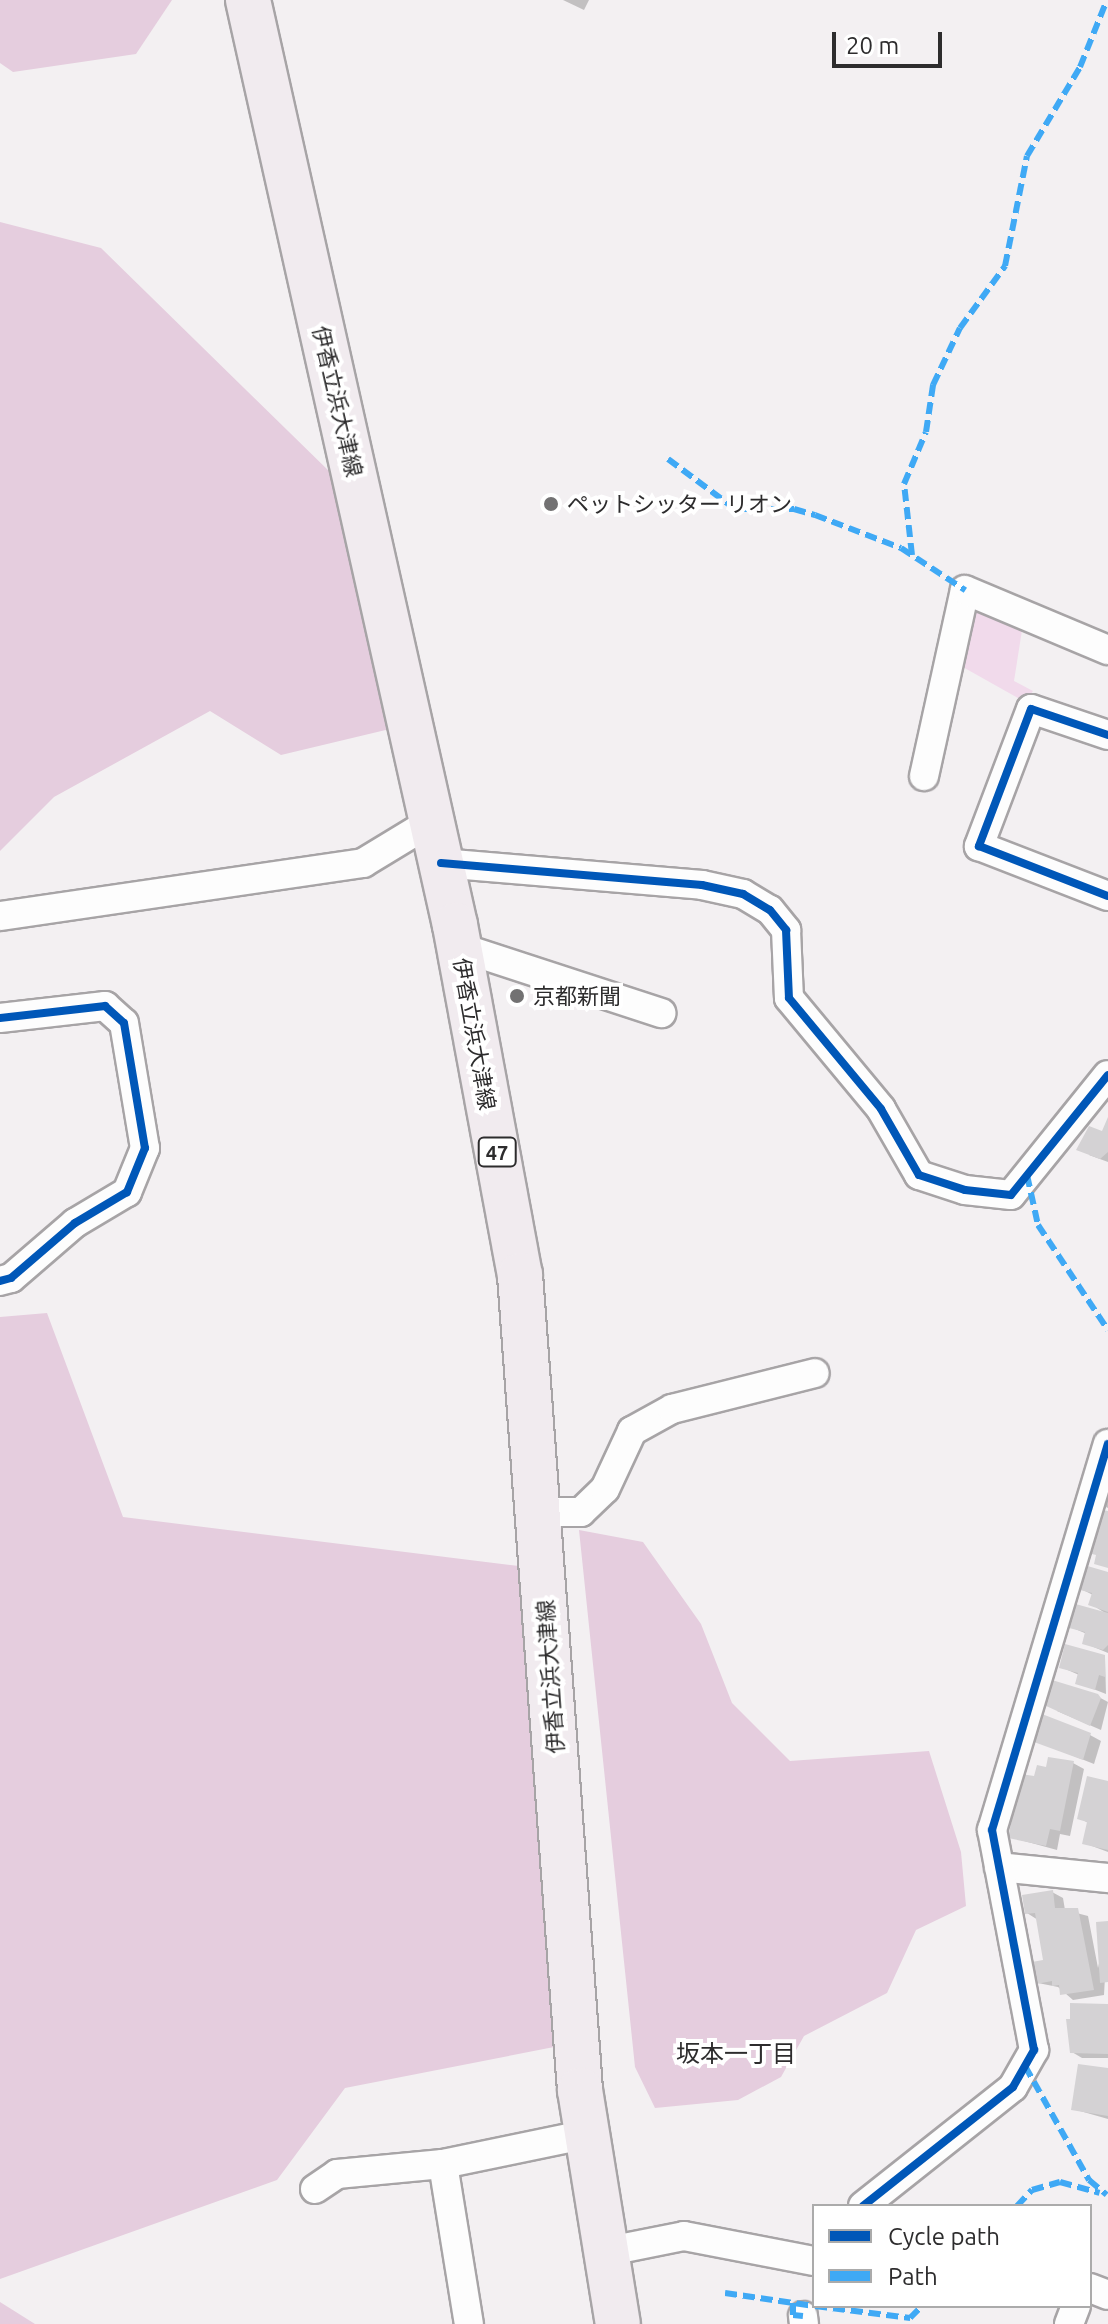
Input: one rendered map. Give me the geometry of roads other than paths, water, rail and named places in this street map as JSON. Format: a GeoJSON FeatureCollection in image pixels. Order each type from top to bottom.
{"type":"FeatureCollection","features":[{"type":"Feature","properties":{"kind":"main road","name":"伊香立浜大津線"},"geometry":{"type":"LineString","coordinates":[[248,0],[459,947],[520,1275],[580,2090],[609,2251],[618,2324]]}},
{"type":"Feature","properties":{"kind":"street"},"geometry":{"type":"LineString","coordinates":[[924,776],[965,590],[1108,650]]}},
{"type":"Feature","properties":{"kind":"street"},"geometry":{"type":"LineString","coordinates":[[1108,735],[1031,709],[979,846],[1108,896]]}},
{"type":"Feature","properties":{"kind":"street"},"geometry":{"type":"LineString","coordinates":[[0,916],[363,863],[432,821]]}},
{"type":"Feature","properties":{"kind":"street"},"geometry":{"type":"LineString","coordinates":[[441,863],[702,885],[743,894],[770,910],[786,930],[789,998],[881,1109],[919,1175],[965,1190],[1011,1195],[1107,1078]]}},
{"type":"Feature","properties":{"kind":"street"},"geometry":{"type":"LineString","coordinates":[[459,947],[661,1013]]}},
{"type":"Feature","properties":{"kind":"street"},"geometry":{"type":"LineString","coordinates":[[0,1018],[105,1006],[124,1023],[145,1148],[127,1192],[75,1223],[11,1278],[0,1281]]}},
{"type":"Feature","properties":{"kind":"street"},"geometry":{"type":"LineString","coordinates":[[538,1512],[581,1512],[605,1489],[632,1431],[672,1409],[815,1373]]}},
{"type":"Feature","properties":{"kind":"street"},"geometry":{"type":"LineString","coordinates":[[866,2204],[1013,2087],[1034,2050],[992,1830],[1108,1444]]}},
{"type":"Feature","properties":{"kind":"street"},"geometry":{"type":"LineString","coordinates":[[999,1867],[1108,1878]]}},
{"type":"Feature","properties":{"kind":"street"},"geometry":{"type":"LineString","coordinates":[[315,2189],[337,2174],[443,2164],[588,2134]]}},
{"type":"Feature","properties":{"kind":"street"},"geometry":{"type":"LineString","coordinates":[[443,2164],[469,2324]]}},
{"type":"Feature","properties":{"kind":"street"},"geometry":{"type":"LineString","coordinates":[[609,2251],[684,2236],[812,2261]]}},
{"type":"Feature","properties":{"kind":"place","name":"ペットシッター リオン"},"geometry":{"type":"Point","coordinates":[551,504]}},
{"type":"Feature","properties":{"kind":"place","name":"京都新聞"},"geometry":{"type":"Point","coordinates":[517,996]}},
{"type":"Feature","properties":{"kind":"district","name":"坂本一丁目"},"geometry":{"type":"Point","coordinates":[736,2054]}}]}
